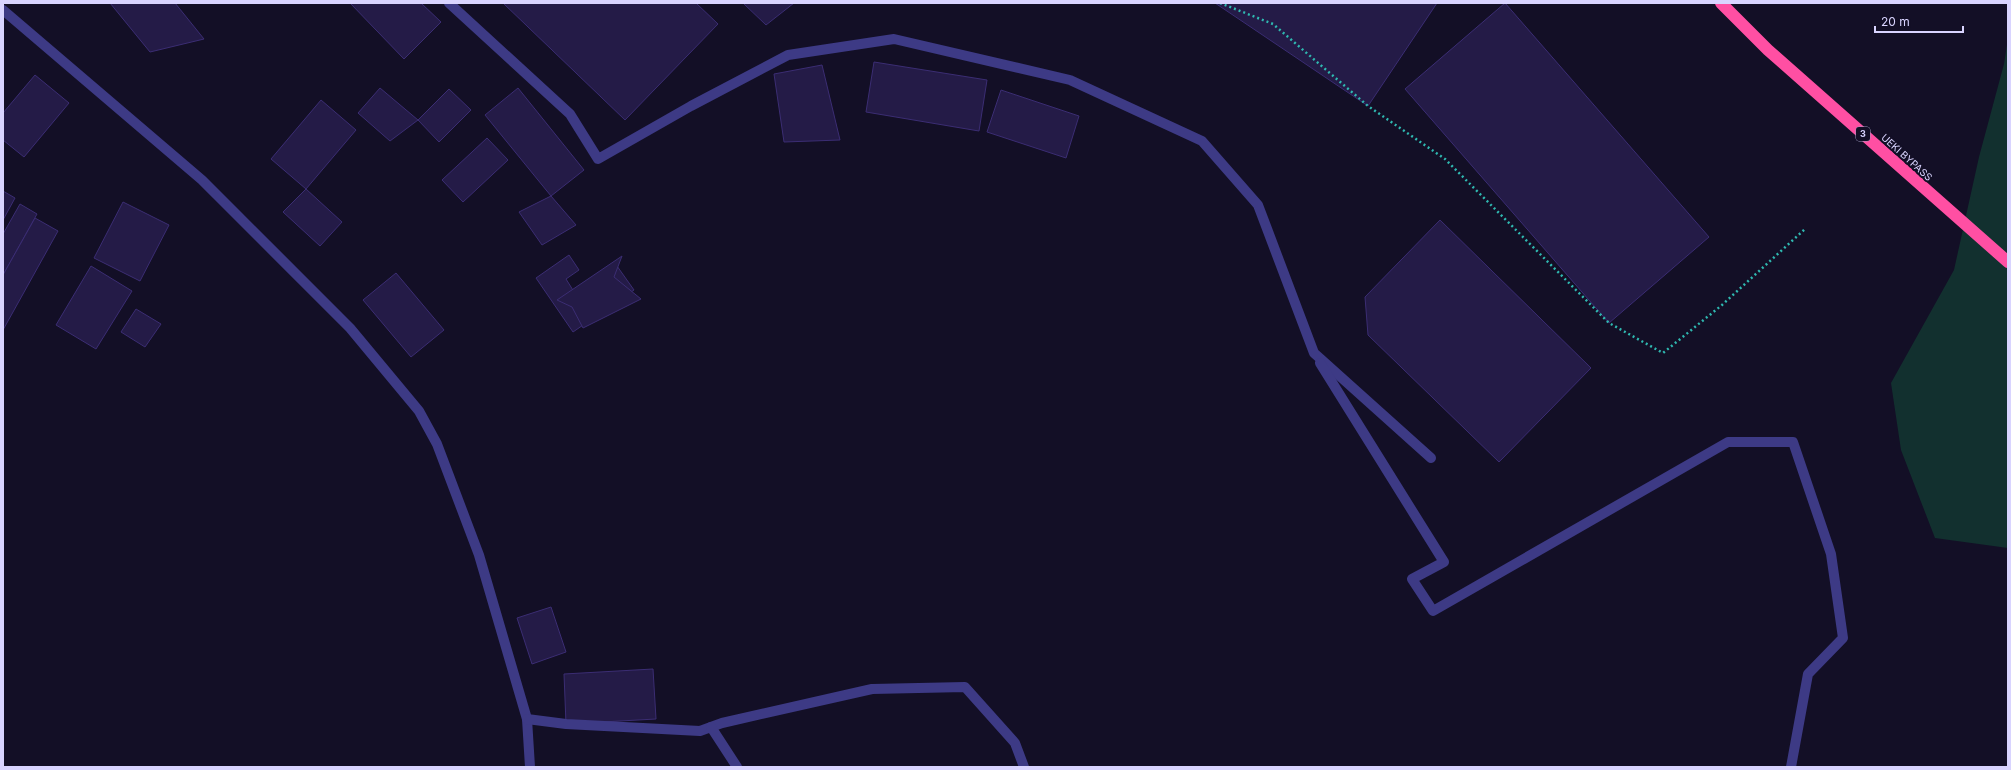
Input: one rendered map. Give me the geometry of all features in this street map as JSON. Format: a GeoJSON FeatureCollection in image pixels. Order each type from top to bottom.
{"type":"FeatureCollection","features":[{"type":"Feature","properties":{"kind":"highway","name":"UEKI BYPASS"},"geometry":{"type":"LineString","coordinates":[[1722,3],[1768,50],[2008,262]]}},
{"type":"Feature","properties":{"kind":"street"},"geometry":{"type":"LineString","coordinates":[[449,3],[570,114],[598,159],[691,106],[788,55],[894,39],[1070,80],[1202,141],[1258,205],[1314,353],[1444,562],[1412,579],[1433,611],[1728,442],[1793,442],[1831,554],[1843,638],[1808,674],[1791,767]]}},
{"type":"Feature","properties":{"kind":"street"},"geometry":{"type":"LineString","coordinates":[[3,10],[202,180],[350,328],[419,411],[436,444],[479,555],[527,719],[530,767]]}},
{"type":"Feature","properties":{"kind":"street"},"geometry":{"type":"LineString","coordinates":[[1314,353],[1431,458]]}},
{"type":"Feature","properties":{"kind":"street"},"geometry":{"type":"LineString","coordinates":[[527,719],[566,724],[700,731],[817,700],[872,689],[965,687],[1015,742],[1024,767]]}},
{"type":"Feature","properties":{"kind":"street"},"geometry":{"type":"LineString","coordinates":[[711,727],[737,767]]}},
{"type":"Feature","properties":{"kind":"path"},"geometry":{"type":"LineString","coordinates":[[1220,3],[1273,24],[1368,106],[1445,159],[1609,323],[1663,353],[1722,305],[1805,229]]}},
{"type":"Feature","properties":{"kind":"green space"},"geometry":{"type":"Polygon","coordinates":[[[2008,38],[2008,548],[1935,538],[1901,450],[1891,383],[1954,270],[1979,157],[2004,64],[2008,38]]]}},
{"type":"Feature","properties":{"kind":"building"},"geometry":{"type":"Polygon","coordinates":[[[110,3],[175,3],[204,39],[150,52],[110,3]]]}},
{"type":"Feature","properties":{"kind":"building"},"geometry":{"type":"Polygon","coordinates":[[[350,3],[421,3],[441,22],[404,59],[350,3]]]}},
{"type":"Feature","properties":{"kind":"building"},"geometry":{"type":"Polygon","coordinates":[[[503,3],[696,3],[718,24],[625,120],[503,3]]]}},
{"type":"Feature","properties":{"kind":"building"},"geometry":{"type":"Polygon","coordinates":[[[743,3],[794,3],[766,25],[743,3]]]}},
{"type":"Feature","properties":{"kind":"building"},"geometry":{"type":"Polygon","coordinates":[[[1215,3],[1437,3],[1368,106],[1215,3]]]}},
{"type":"Feature","properties":{"kind":"building"},"geometry":{"type":"Polygon","coordinates":[[[1505,3],[1709,237],[1609,323],[1405,89],[1505,3]]]}},
{"type":"Feature","properties":{"kind":"building"},"geometry":{"type":"Polygon","coordinates":[[[874,62],[987,80],[979,131],[866,112],[874,62]]]}},
{"type":"Feature","properties":{"kind":"building"},"geometry":{"type":"Polygon","coordinates":[[[822,65],[840,140],[784,142],[774,74],[822,65]]]}},
{"type":"Feature","properties":{"kind":"building"},"geometry":{"type":"Polygon","coordinates":[[[35,75],[69,103],[24,157],[3,140],[3,113],[35,75]]]}},
{"type":"Feature","properties":{"kind":"building"},"geometry":{"type":"Polygon","coordinates":[[[380,88],[418,120],[390,141],[358,113],[380,88]]]}},
{"type":"Feature","properties":{"kind":"building"},"geometry":{"type":"Polygon","coordinates":[[[518,88],[584,170],[551,196],[485,115],[518,88]]]}},
{"type":"Feature","properties":{"kind":"building"},"geometry":{"type":"Polygon","coordinates":[[[449,89],[471,110],[439,142],[418,120],[449,89]]]}},
{"type":"Feature","properties":{"kind":"building"},"geometry":{"type":"Polygon","coordinates":[[[1001,90],[1079,116],[1066,158],[987,132],[1001,90]]]}},
{"type":"Feature","properties":{"kind":"building"},"geometry":{"type":"Polygon","coordinates":[[[321,100],[356,130],[306,189],[271,159],[321,100]]]}},
{"type":"Feature","properties":{"kind":"building"},"geometry":{"type":"Polygon","coordinates":[[[487,138],[508,160],[463,202],[442,180],[487,138]]]}},
{"type":"Feature","properties":{"kind":"building"},"geometry":{"type":"Polygon","coordinates":[[[306,189],[342,222],[320,246],[283,212],[306,189]]]}},
{"type":"Feature","properties":{"kind":"building"},"geometry":{"type":"Polygon","coordinates":[[[3,191],[15,198],[3,220],[3,191]]]}},
{"type":"Feature","properties":{"kind":"building"},"geometry":{"type":"Polygon","coordinates":[[[551,196],[576,225],[542,245],[519,212],[551,196]]]}},
{"type":"Feature","properties":{"kind":"building"},"geometry":{"type":"Polygon","coordinates":[[[123,202],[169,225],[140,281],[94,258],[123,202]]]}},
{"type":"Feature","properties":{"kind":"building"},"geometry":{"type":"Polygon","coordinates":[[[20,204],[37,214],[3,275],[3,234],[20,204]]]}},
{"type":"Feature","properties":{"kind":"building"},"geometry":{"type":"Polygon","coordinates":[[[35,218],[58,231],[3,330],[3,275],[35,218]]]}},
{"type":"Feature","properties":{"kind":"building"},"geometry":{"type":"Polygon","coordinates":[[[1440,220],[1591,368],[1499,462],[1368,335],[1365,297],[1440,220]]]}},
{"type":"Feature","properties":{"kind":"building"},"geometry":{"type":"Polygon","coordinates":[[[569,255],[579,270],[566,279],[576,295],[617,266],[634,290],[573,332],[536,278],[569,255]]]}},
{"type":"Feature","properties":{"kind":"building"},"geometry":{"type":"Polygon","coordinates":[[[622,256],[614,277],[641,299],[583,328],[572,307],[557,300],[622,256]]]}},
{"type":"Feature","properties":{"kind":"building"},"geometry":{"type":"Polygon","coordinates":[[[91,266],[132,291],[96,349],[56,325],[91,266]]]}},
{"type":"Feature","properties":{"kind":"building"},"geometry":{"type":"Polygon","coordinates":[[[396,273],[444,330],[411,357],[363,300],[396,273]]]}},
{"type":"Feature","properties":{"kind":"building"},"geometry":{"type":"Polygon","coordinates":[[[136,309],[161,324],[145,347],[121,332],[136,309]]]}},
{"type":"Feature","properties":{"kind":"building"},"geometry":{"type":"Polygon","coordinates":[[[551,607],[566,652],[532,664],[517,618],[551,607]]]}},
{"type":"Feature","properties":{"kind":"building"},"geometry":{"type":"Polygon","coordinates":[[[653,669],[656,719],[566,724],[564,674],[653,669]]]}}]}
